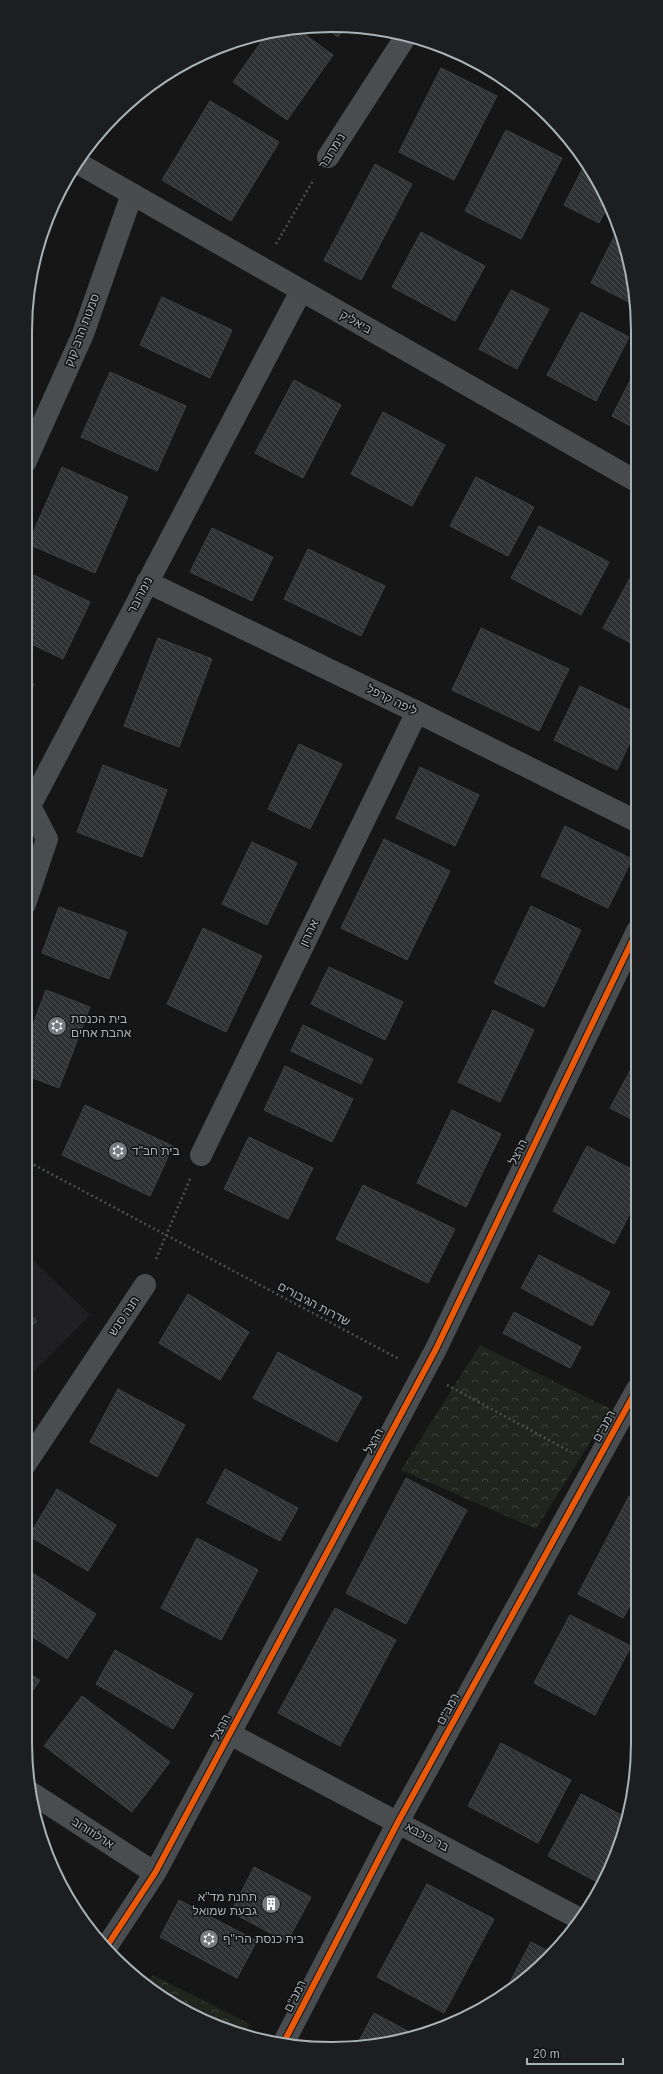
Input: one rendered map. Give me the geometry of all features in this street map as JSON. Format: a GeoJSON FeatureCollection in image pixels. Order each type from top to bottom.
{"type":"FeatureCollection","features":[{"type":"Feature","properties":{"kind":"street","name":"נימרובר"},"geometry":{"type":"LineString","coordinates":[[328,157],[403,41]]}},
{"type":"Feature","properties":{"kind":"street","name":"ביאליק"},"geometry":{"type":"LineString","coordinates":[[82,165],[631,478]]}},
{"type":"Feature","properties":{"kind":"street","name":"סמטת הרב קוק"},"geometry":{"type":"LineString","coordinates":[[32,447],[83,334],[132,194]]}},
{"type":"Feature","properties":{"kind":"street","name":"נימרובר"},"geometry":{"type":"LineString","coordinates":[[32,796],[301,291]]}},
{"type":"Feature","properties":{"kind":"street","name":"ליפה קרפל"},"geometry":{"type":"LineString","coordinates":[[147,582],[417,712],[631,819]]}},
{"type":"Feature","properties":{"kind":"street","name":"אהרון"},"geometry":{"type":"LineString","coordinates":[[201,1155],[417,712]]}},
{"type":"Feature","properties":{"kind":"street","name":"נימרובר"},"geometry":{"type":"LineString","coordinates":[[32,814],[47,839],[32,883]]}},
{"type":"Feature","properties":{"kind":"street","name":"הרצל"},"geometry":{"type":"LineString","coordinates":[[109,1943],[156,1873],[423,1373],[631,941]]}},
{"type":"Feature","properties":{"kind":"street","name":"חנה סנש"},"geometry":{"type":"LineString","coordinates":[[32,1454],[145,1285]]}},
{"type":"Feature","properties":{"kind":"street","name":"רמב\"ם"},"geometry":{"type":"LineString","coordinates":[[286,2038],[398,1822],[631,1400]]}},
{"type":"Feature","properties":{"kind":"street","name":"בר כוכבא"},"geometry":{"type":"LineString","coordinates":[[230,1734],[575,1917]]}},
{"type":"Feature","properties":{"kind":"street","name":"ארלוזורוב"},"geometry":{"type":"LineString","coordinates":[[37,1797],[156,1873]]}},
{"type":"Feature","properties":{"kind":"shaded area"},"geometry":{"type":"Polygon","coordinates":[[[32,1259],[90,1315],[32,1374],[32,1259]]]}},
{"type":"Feature","properties":{"kind":"green space"},"geometry":{"type":"Polygon","coordinates":[[[480,1345],[611,1409],[536,1529],[401,1470],[480,1345]]]}},
{"type":"Feature","properties":{"kind":"green space"},"geometry":{"type":"Polygon","coordinates":[[[153,1975],[250,2024],[246,2030],[217,2019],[182,2002],[149,1980],[153,1975]]]}},
{"type":"Feature","properties":{"kind":"building"},"geometry":{"type":"Polygon","coordinates":[[[331,32],[341,32],[338,37],[331,32]]]}},
{"type":"Feature","properties":{"kind":"building"},"geometry":{"type":"Polygon","coordinates":[[[304,34],[333,55],[287,120],[233,82],[262,40],[304,34]]]}},
{"type":"Feature","properties":{"kind":"building"},"geometry":{"type":"Polygon","coordinates":[[[441,68],[497,96],[454,180],[399,152],[441,68]]]}},
{"type":"Feature","properties":{"kind":"building"},"geometry":{"type":"Polygon","coordinates":[[[210,101],[279,142],[231,221],[162,180],[210,101]]]}},
{"type":"Feature","properties":{"kind":"building"},"geometry":{"type":"Polygon","coordinates":[[[506,130],[562,158],[521,239],[465,211],[506,130]]]}},
{"type":"Feature","properties":{"kind":"building"},"geometry":{"type":"Polygon","coordinates":[[[375,164],[412,184],[361,280],[324,260],[375,164]]]}},
{"type":"Feature","properties":{"kind":"building"},"geometry":{"type":"Polygon","coordinates":[[[583,168],[605,211],[599,223],[564,205],[583,168]]]}},
{"type":"Feature","properties":{"kind":"building"},"geometry":{"type":"Polygon","coordinates":[[[421,232],[485,266],[455,321],[392,287],[421,232]]]}},
{"type":"Feature","properties":{"kind":"building"},"geometry":{"type":"Polygon","coordinates":[[[615,235],[625,273],[629,302],[591,283],[615,235]]]}},
{"type":"Feature","properties":{"kind":"building"},"geometry":{"type":"Polygon","coordinates":[[[511,290],[549,309],[517,369],[479,349],[511,290]]]}},
{"type":"Feature","properties":{"kind":"building"},"geometry":{"type":"Polygon","coordinates":[[[162,297],[232,330],[210,378],[140,345],[162,297]]]}},
{"type":"Feature","properties":{"kind":"building"},"geometry":{"type":"Polygon","coordinates":[[[581,312],[629,337],[596,401],[547,375],[581,312]]]}},
{"type":"Feature","properties":{"kind":"building"},"geometry":{"type":"Polygon","coordinates":[[[110,372],[186,406],[157,471],[81,437],[110,372]]]}},
{"type":"Feature","properties":{"kind":"building"},"geometry":{"type":"Polygon","coordinates":[[[631,379],[631,426],[612,416],[631,379]]]}},
{"type":"Feature","properties":{"kind":"building"},"geometry":{"type":"Polygon","coordinates":[[[294,380],[341,405],[303,478],[255,453],[294,380]]]}},
{"type":"Feature","properties":{"kind":"building"},"geometry":{"type":"Polygon","coordinates":[[[383,412],[445,445],[412,506],[351,474],[383,412]]]}},
{"type":"Feature","properties":{"kind":"building"},"geometry":{"type":"Polygon","coordinates":[[[62,467],[128,497],[95,573],[32,546],[32,535],[62,467]]]}},
{"type":"Feature","properties":{"kind":"building"},"geometry":{"type":"Polygon","coordinates":[[[476,477],[534,507],[508,556],[450,526],[476,477]]]}},
{"type":"Feature","properties":{"kind":"building"},"geometry":{"type":"Polygon","coordinates":[[[539,526],[609,562],[581,615],[511,578],[539,526]]]}},
{"type":"Feature","properties":{"kind":"building"},"geometry":{"type":"Polygon","coordinates":[[[212,528],[273,557],[252,601],[190,572],[212,528]]]}},
{"type":"Feature","properties":{"kind":"building"},"geometry":{"type":"Polygon","coordinates":[[[308,549],[385,586],[361,636],[284,599],[308,549]]]}},
{"type":"Feature","properties":{"kind":"building"},"geometry":{"type":"Polygon","coordinates":[[[32,574],[90,602],[63,659],[32,644],[32,574]]]}},
{"type":"Feature","properties":{"kind":"building"},"geometry":{"type":"Polygon","coordinates":[[[631,576],[631,643],[603,628],[631,576]]]}},
{"type":"Feature","properties":{"kind":"building"},"geometry":{"type":"Polygon","coordinates":[[[481,628],[569,669],[539,731],[452,690],[481,628]]]}},
{"type":"Feature","properties":{"kind":"building"},"geometry":{"type":"Polygon","coordinates":[[[158,638],[212,659],[179,747],[124,726],[158,638]]]}},
{"type":"Feature","properties":{"kind":"building"},"geometry":{"type":"Polygon","coordinates":[[[580,686],[631,711],[631,740],[617,770],[554,740],[580,686]]]}},
{"type":"Feature","properties":{"kind":"building"},"geometry":{"type":"Polygon","coordinates":[[[299,744],[342,764],[310,829],[268,809],[299,744]]]}},
{"type":"Feature","properties":{"kind":"building"},"geometry":{"type":"Polygon","coordinates":[[[103,765],[167,790],[142,857],[77,832],[103,765]]]}},
{"type":"Feature","properties":{"kind":"building"},"geometry":{"type":"Polygon","coordinates":[[[420,767],[479,795],[455,846],[396,818],[420,767]]]}},
{"type":"Feature","properties":{"kind":"building"},"geometry":{"type":"Polygon","coordinates":[[[565,826],[631,859],[608,908],[541,876],[565,826]]]}},
{"type":"Feature","properties":{"kind":"building"},"geometry":{"type":"Polygon","coordinates":[[[384,839],[450,871],[407,960],[341,928],[384,839]]]}},
{"type":"Feature","properties":{"kind":"building"},"geometry":{"type":"Polygon","coordinates":[[[252,842],[297,863],[267,925],[222,904],[252,842]]]}},
{"type":"Feature","properties":{"kind":"building"},"geometry":{"type":"Polygon","coordinates":[[[531,906],[581,930],[544,1007],[494,983],[531,906]]]}},
{"type":"Feature","properties":{"kind":"building"},"geometry":{"type":"Polygon","coordinates":[[[59,907],[127,932],[109,979],[42,953],[59,907]]]}},
{"type":"Feature","properties":{"kind":"building"},"geometry":{"type":"Polygon","coordinates":[[[203,928],[262,956],[226,1032],[167,1004],[203,928]]]}},
{"type":"Feature","properties":{"kind":"building"},"geometry":{"type":"Polygon","coordinates":[[[329,967],[403,1002],[385,1040],[311,1004],[329,967]]]}},
{"type":"Feature","properties":{"kind":"building","name":"בית הכנסת אהבת אחים"},"geometry":{"type":"Polygon","coordinates":[[[46,990],[90,1007],[59,1088],[32,1078],[32,1027],[46,990]]]}},
{"type":"Feature","properties":{"kind":"building"},"geometry":{"type":"Polygon","coordinates":[[[493,1010],[534,1030],[500,1102],[458,1082],[493,1010]]]}},
{"type":"Feature","properties":{"kind":"building"},"geometry":{"type":"Polygon","coordinates":[[[303,1025],[373,1059],[361,1084],[291,1051],[303,1025]]]}},
{"type":"Feature","properties":{"kind":"building"},"geometry":{"type":"Polygon","coordinates":[[[285,1066],[353,1099],[332,1142],[264,1110],[285,1066]]]}},
{"type":"Feature","properties":{"kind":"building"},"geometry":{"type":"Polygon","coordinates":[[[631,1069],[631,1119],[610,1108],[631,1069]]]}},
{"type":"Feature","properties":{"kind":"building","name":"בית חב\"ד"},"geometry":{"type":"Polygon","coordinates":[[[85,1105],[173,1146],[150,1196],[62,1155],[85,1105]]]}},
{"type":"Feature","properties":{"kind":"building"},"geometry":{"type":"Polygon","coordinates":[[[452,1110],[501,1134],[466,1207],[417,1183],[452,1110]]]}},
{"type":"Feature","properties":{"kind":"building"},"geometry":{"type":"Polygon","coordinates":[[[249,1137],[313,1168],[288,1219],[224,1189],[249,1137]]]}},
{"type":"Feature","properties":{"kind":"building"},"geometry":{"type":"Polygon","coordinates":[[[587,1146],[631,1169],[631,1211],[614,1244],[553,1211],[587,1146]]]}},
{"type":"Feature","properties":{"kind":"building"},"geometry":{"type":"Polygon","coordinates":[[[363,1185],[455,1229],[428,1283],[336,1239],[363,1185]]]}},
{"type":"Feature","properties":{"kind":"building"},"geometry":{"type":"Polygon","coordinates":[[[539,1255],[610,1292],[592,1326],[521,1288],[539,1255]]]}},
{"type":"Feature","properties":{"kind":"building"},"geometry":{"type":"Polygon","coordinates":[[[188,1294],[249,1332],[220,1380],[159,1343],[188,1294]]]}},
{"type":"Feature","properties":{"kind":"building"},"geometry":{"type":"Polygon","coordinates":[[[514,1312],[581,1347],[570,1368],[503,1333],[514,1312]]]}},
{"type":"Feature","properties":{"kind":"building"},"geometry":{"type":"Polygon","coordinates":[[[32,1316],[37,1321],[32,1326],[32,1316]]]}},
{"type":"Feature","properties":{"kind":"building"},"geometry":{"type":"Polygon","coordinates":[[[278,1352],[362,1397],[337,1442],[253,1398],[278,1352]]]}},
{"type":"Feature","properties":{"kind":"building"},"geometry":{"type":"Polygon","coordinates":[[[118,1389],[185,1425],[157,1477],[90,1442],[118,1389]]]}},
{"type":"Feature","properties":{"kind":"building"},"geometry":{"type":"Polygon","coordinates":[[[225,1469],[298,1508],[280,1541],[207,1503],[225,1469]]]}},
{"type":"Feature","properties":{"kind":"building"},"geometry":{"type":"Polygon","coordinates":[[[406,1478],[467,1510],[406,1624],[346,1593],[406,1478]]]}},
{"type":"Feature","properties":{"kind":"building"},"geometry":{"type":"Polygon","coordinates":[[[57,1489],[116,1525],[88,1571],[32,1538],[32,1531],[57,1489]]]}},
{"type":"Feature","properties":{"kind":"building"},"geometry":{"type":"Polygon","coordinates":[[[629,1496],[631,1497],[631,1604],[623,1618],[578,1594],[629,1496]]]}},
{"type":"Feature","properties":{"kind":"building"},"geometry":{"type":"Polygon","coordinates":[[[197,1538],[258,1570],[221,1640],[161,1608],[197,1538]]]}},
{"type":"Feature","properties":{"kind":"building"},"geometry":{"type":"Polygon","coordinates":[[[32,1573],[96,1614],[67,1659],[32,1636],[32,1573]]]}},
{"type":"Feature","properties":{"kind":"building"},"geometry":{"type":"Polygon","coordinates":[[[335,1608],[396,1640],[340,1746],[278,1713],[335,1608]]]}},
{"type":"Feature","properties":{"kind":"building"},"geometry":{"type":"Polygon","coordinates":[[[570,1615],[631,1646],[595,1715],[534,1683],[570,1615]]]}},
{"type":"Feature","properties":{"kind":"building"},"geometry":{"type":"Polygon","coordinates":[[[115,1650],[193,1694],[173,1729],[96,1684],[115,1650]]]}},
{"type":"Feature","properties":{"kind":"building"},"geometry":{"type":"Polygon","coordinates":[[[32,1675],[40,1680],[32,1692],[32,1675]]]}},
{"type":"Feature","properties":{"kind":"building"},"geometry":{"type":"Polygon","coordinates":[[[82,1696],[170,1762],[132,1812],[44,1746],[82,1696]]]}},
{"type":"Feature","properties":{"kind":"building"},"geometry":{"type":"Polygon","coordinates":[[[501,1743],[571,1780],[538,1843],[468,1806],[501,1743]]]}},
{"type":"Feature","properties":{"kind":"building"},"geometry":{"type":"Polygon","coordinates":[[[581,1794],[622,1815],[615,1839],[596,1882],[548,1856],[581,1794]]]}},
{"type":"Feature","properties":{"kind":"building","name":"תחנת מד\"א גבעת שמואל"},"geometry":{"type":"Polygon","coordinates":[[[254,1867],[311,1897],[287,1942],[231,1912],[254,1867]]]}},
{"type":"Feature","properties":{"kind":"building"},"geometry":{"type":"Polygon","coordinates":[[[427,1884],[494,1919],[444,2013],[377,1977],[427,1884]]]}},
{"type":"Feature","properties":{"kind":"building","name":"בית כנסת הרי\"ף"},"geometry":{"type":"Polygon","coordinates":[[[179,1900],[257,1941],[237,1978],[160,1937],[179,1900]]]}},
{"type":"Feature","properties":{"kind":"building"},"geometry":{"type":"Polygon","coordinates":[[[531,1942],[547,1950],[529,1968],[509,1984],[531,1942]]]}},
{"type":"Feature","properties":{"kind":"building"},"geometry":{"type":"Polygon","coordinates":[[[374,2013],[409,2032],[390,2036],[359,2040],[374,2013]]]}},
{"type":"Feature","properties":{"kind":"cycle path"},"geometry":{"type":"LineString","coordinates":[[109,1943],[155,1873],[436,1349],[631,943]]}},
{"type":"Feature","properties":{"kind":"cycle path"},"geometry":{"type":"LineString","coordinates":[[286,2038],[398,1822],[631,1400]]}},
{"type":"Feature","properties":{"kind":"place","name":"בית הכנסת אהבת אחים"},"geometry":{"type":"Point","coordinates":[57,1026]}},
{"type":"Feature","properties":{"kind":"place","name":"בית חב\"ד"},"geometry":{"type":"Point","coordinates":[118,1151]}},
{"type":"Feature","properties":{"kind":"place","name":"תחנת מד\"א גבעת שמואל"},"geometry":{"type":"Point","coordinates":[271,1904]}},
{"type":"Feature","properties":{"kind":"place","name":"בית כנסת הרי\"ף"},"geometry":{"type":"Point","coordinates":[209,1939]}}]}
